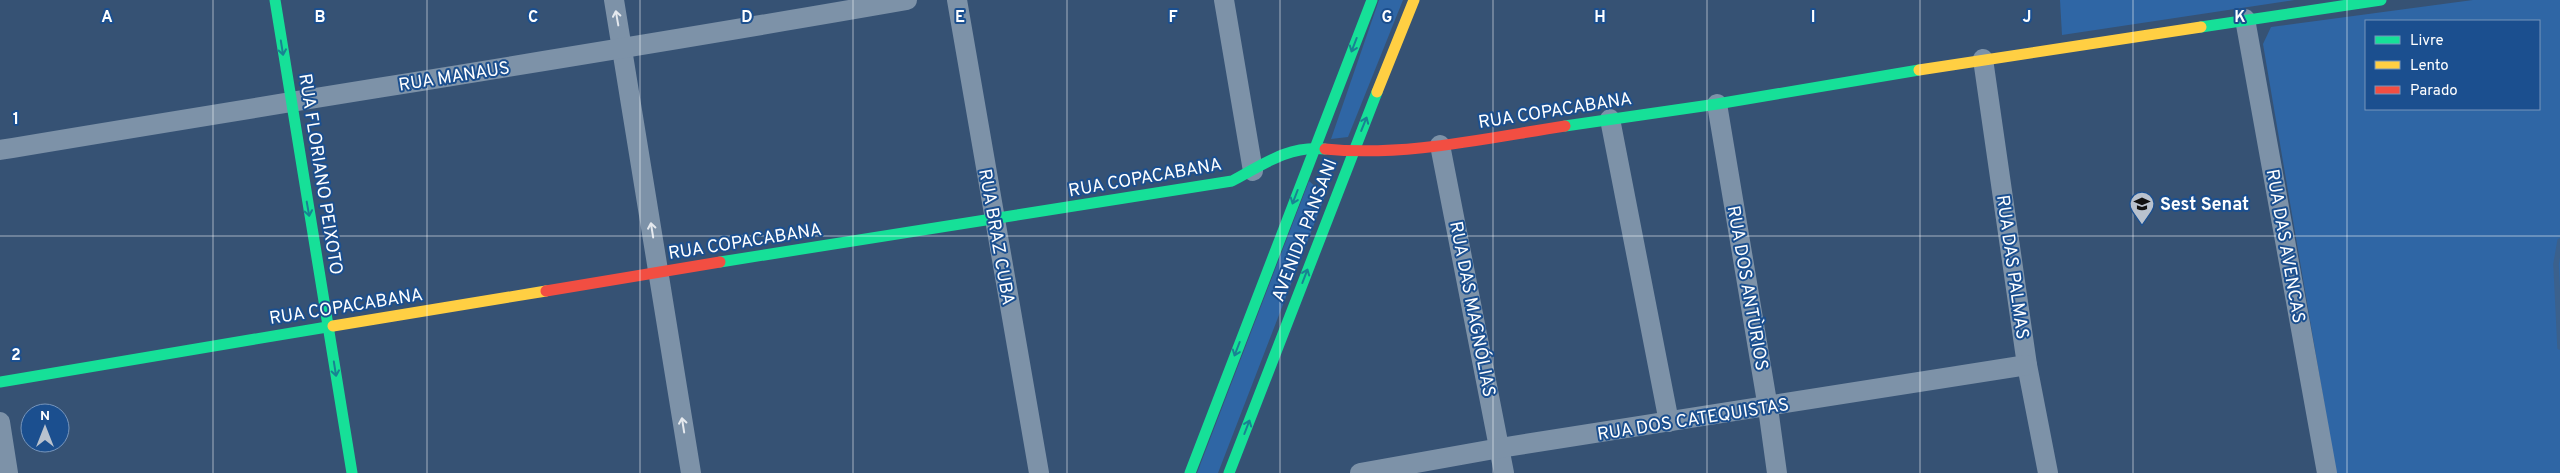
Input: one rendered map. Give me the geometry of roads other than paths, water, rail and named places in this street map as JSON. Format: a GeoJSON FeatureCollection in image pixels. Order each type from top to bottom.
{"type":"FeatureCollection","features":[{"type":"Feature","properties":{"kind":"street","name":"RUA FLORIANO PEIXOTO"},"geometry":{"type":"LineString","coordinates":[[275,0],[352,473]]}},
{"type":"Feature","properties":{"kind":"street"},"geometry":{"type":"LineString","coordinates":[[614,0],[690,473]]}},
{"type":"Feature","properties":{"kind":"street","name":"RUA MANAUS"},"geometry":{"type":"LineString","coordinates":[[0,150],[290,101],[623,50],[907,0]]}},
{"type":"Feature","properties":{"kind":"street","name":"RUA BRAZ CUBA"},"geometry":{"type":"LineString","coordinates":[[957,0],[1039,473]]}},
{"type":"Feature","properties":{"kind":"street"},"geometry":{"type":"LineString","coordinates":[[1224,0],[1253,171]]}},
{"type":"Feature","properties":{"kind":"street","name":"AVENIDA PANSANI"},"geometry":{"type":"LineString","coordinates":[[1190,473],[1372,0]]}},
{"type":"Feature","properties":{"kind":"street","name":"AVENIDA PANSANI"},"geometry":{"type":"LineString","coordinates":[[1229,473],[1352,152],[1414,0]]}},
{"type":"Feature","properties":{"kind":"street","name":"RUA COPACABANA"},"geometry":{"type":"LineString","coordinates":[[0,382],[658,272],[1232,181],[1283,153],[1314,148],[1352,152],[1440,145],[1717,104],[1983,59],[2381,0]]}},
{"type":"Feature","properties":{"kind":"street","name":"RUA DAS AVENCAS"},"geometry":{"type":"LineString","coordinates":[[2245,19],[2327,473]]}},
{"type":"Feature","properties":{"kind":"street","name":"RUA DAS PALMAS"},"geometry":{"type":"LineString","coordinates":[[1983,59],[2027,365],[2048,473]]}},
{"type":"Feature","properties":{"kind":"street","name":"RUA DOS ANTÙRIOS"},"geometry":{"type":"LineString","coordinates":[[1717,104],[1768,408],[1776,473]]}},
{"type":"Feature","properties":{"kind":"street"},"geometry":{"type":"LineString","coordinates":[[1610,119],[1669,422]]}},
{"type":"Feature","properties":{"kind":"street","name":"RUA DAS MAGNÓLIAS"},"geometry":{"type":"LineString","coordinates":[[1440,145],[1504,473]]}},
{"type":"Feature","properties":{"kind":"street","name":"RUA DOS CATEQUISTAS"},"geometry":{"type":"LineString","coordinates":[[1360,473],[1500,448],[1768,408],[2027,365]]}},
{"type":"Feature","properties":{"kind":"street"},"geometry":{"type":"LineString","coordinates":[[0,422],[8,473]]}},
{"type":"Feature","properties":{"kind":"waterway"},"geometry":{"type":"LineString","coordinates":[[2560,241],[2556,264],[2560,347]]}},
{"type":"Feature","properties":{"kind":"place","name":"Sest Senat"},"geometry":{"type":"Point","coordinates":[2142,225]}}]}
